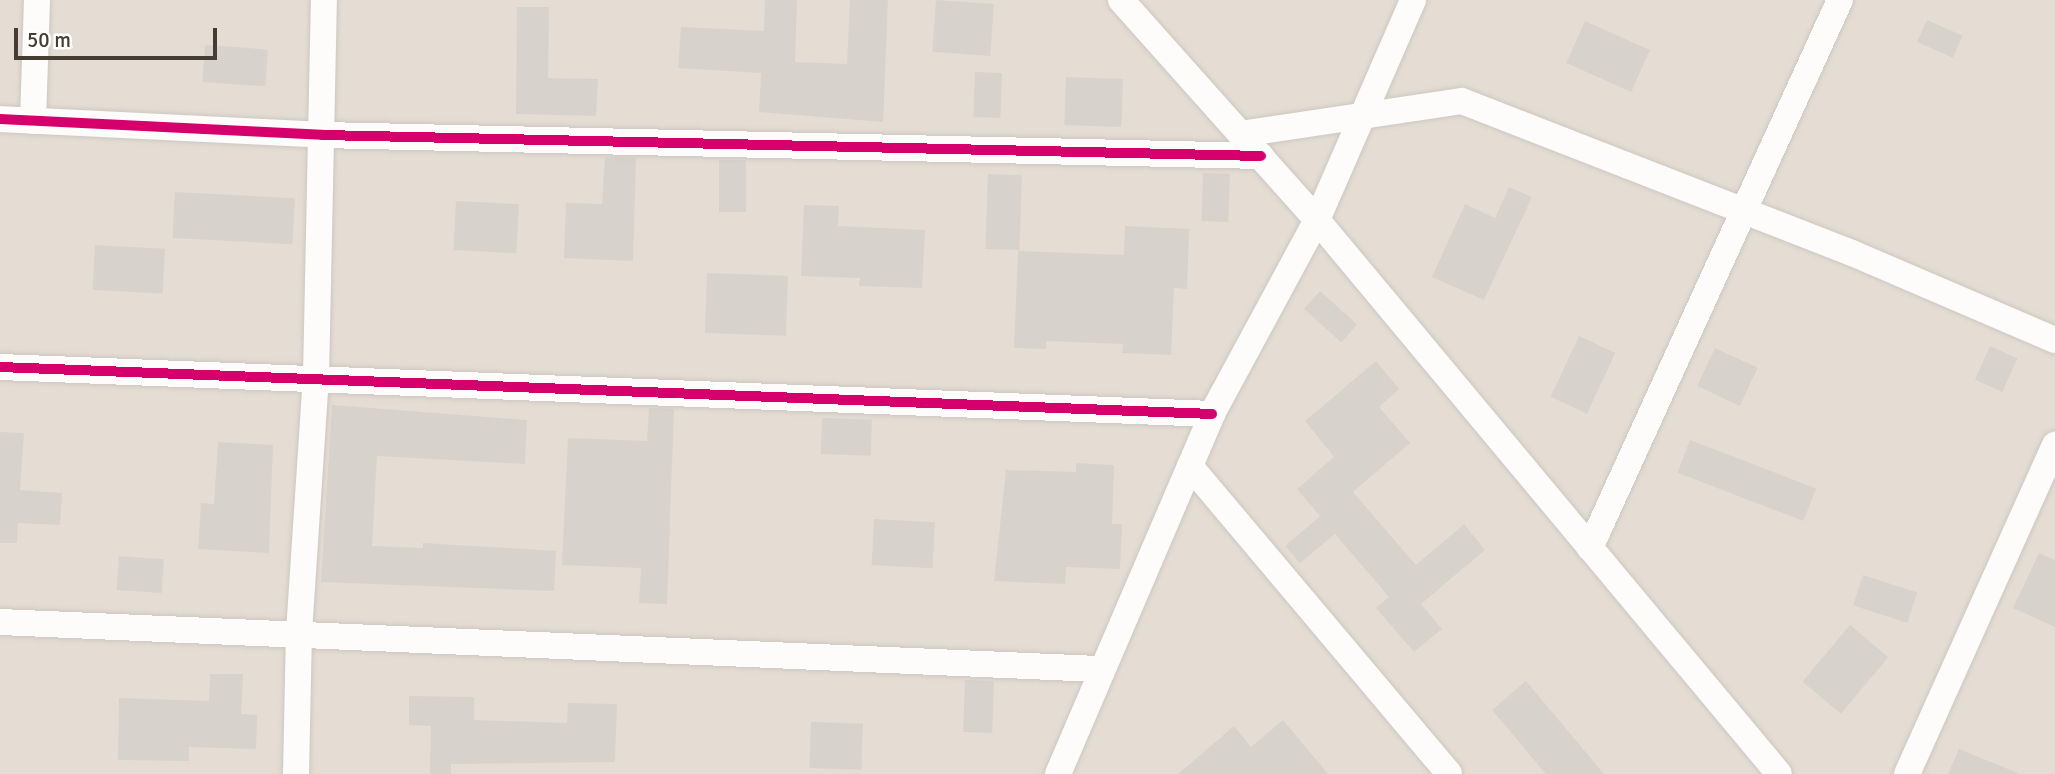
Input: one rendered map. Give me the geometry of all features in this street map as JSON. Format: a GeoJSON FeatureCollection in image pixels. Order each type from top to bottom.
{"type":"FeatureCollection","features":[{"type":"Feature","properties":{"kind":"street"},"geometry":{"type":"LineString","coordinates":[[33,121],[37,0]]}},
{"type":"Feature","properties":{"kind":"street"},"geometry":{"type":"LineString","coordinates":[[296,774],[299,632],[316,377],[324,0]]}},
{"type":"Feature","properties":{"kind":"street"},"geometry":{"type":"LineString","coordinates":[[1121,0],[1317,220],[1779,774]]}},
{"type":"Feature","properties":{"kind":"street"},"geometry":{"type":"LineString","coordinates":[[1068,768],[1100,669],[1212,414],[1317,220],[1413,0]]}},
{"type":"Feature","properties":{"kind":"street"},"geometry":{"type":"LineString","coordinates":[[1591,548],[1747,212],[1840,0]]}},
{"type":"Feature","properties":{"kind":"street"},"geometry":{"type":"LineString","coordinates":[[1241,135],[1462,101],[1747,212],[2055,340]]}},
{"type":"Feature","properties":{"kind":"street"},"geometry":{"type":"LineString","coordinates":[[0,119],[322,135],[1261,156]]}},
{"type":"Feature","properties":{"kind":"street"},"geometry":{"type":"LineString","coordinates":[[0,367],[316,377],[1212,414]]}},
{"type":"Feature","properties":{"kind":"street"},"geometry":{"type":"LineString","coordinates":[[1907,774],[2055,445]]}},
{"type":"Feature","properties":{"kind":"street"},"geometry":{"type":"LineString","coordinates":[[1190,466],[1449,774]]}},
{"type":"Feature","properties":{"kind":"street"},"geometry":{"type":"LineString","coordinates":[[0,622],[299,632],[1100,669]]}},
{"type":"Feature","properties":{"kind":"shaded area"},"geometry":{"type":"Polygon","coordinates":[[[0,0],[2055,0],[2055,774],[0,774],[0,0]]]}},
{"type":"Feature","properties":{"kind":"building"},"geometry":{"type":"Polygon","coordinates":[[[765,0],[797,0],[795,62],[847,64],[850,0],[888,0],[883,122],[759,112],[761,73],[678,68],[681,27],[764,31],[765,0]]]}},
{"type":"Feature","properties":{"kind":"building"},"geometry":{"type":"Polygon","coordinates":[[[936,0],[994,4],[990,56],[932,52],[936,0]]]}},
{"type":"Feature","properties":{"kind":"building"},"geometry":{"type":"Polygon","coordinates":[[[517,7],[549,7],[548,78],[598,79],[596,116],[516,114],[517,7]]]}},
{"type":"Feature","properties":{"kind":"building"},"geometry":{"type":"Polygon","coordinates":[[[1927,20],[1963,36],[1953,58],[1917,42],[1927,20]]]}},
{"type":"Feature","properties":{"kind":"building"},"geometry":{"type":"Polygon","coordinates":[[[1585,21],[1650,50],[1631,92],[1566,63],[1585,21]]]}},
{"type":"Feature","properties":{"kind":"building"},"geometry":{"type":"Polygon","coordinates":[[[205,45],[268,49],[265,86],[202,82],[205,45]]]}},
{"type":"Feature","properties":{"kind":"building"},"geometry":{"type":"Polygon","coordinates":[[[975,72],[1002,73],[1000,118],[973,117],[975,72]]]}},
{"type":"Feature","properties":{"kind":"building"},"geometry":{"type":"Polygon","coordinates":[[[1066,77],[1123,79],[1121,127],[1064,125],[1066,77]]]}},
{"type":"Feature","properties":{"kind":"building"},"geometry":{"type":"Polygon","coordinates":[[[605,157],[636,158],[633,261],[564,258],[566,203],[602,204],[605,157]]]}},
{"type":"Feature","properties":{"kind":"building"},"geometry":{"type":"Polygon","coordinates":[[[719,160],[746,160],[746,212],[719,212],[719,160]]]}},
{"type":"Feature","properties":{"kind":"building"},"geometry":{"type":"Polygon","coordinates":[[[1203,173],[1230,174],[1228,222],[1201,221],[1203,173]]]}},
{"type":"Feature","properties":{"kind":"building"},"geometry":{"type":"Polygon","coordinates":[[[988,174],[1022,175],[1019,250],[985,249],[988,174]]]}},
{"type":"Feature","properties":{"kind":"building"},"geometry":{"type":"Polygon","coordinates":[[[1509,187],[1532,197],[1484,300],[1432,277],[1465,204],[1495,218],[1509,187]]]}},
{"type":"Feature","properties":{"kind":"building"},"geometry":{"type":"Polygon","coordinates":[[[175,192],[295,198],[292,244],[173,238],[175,192]]]}},
{"type":"Feature","properties":{"kind":"building"},"geometry":{"type":"Polygon","coordinates":[[[456,201],[519,204],[516,253],[453,250],[456,201]]]}},
{"type":"Feature","properties":{"kind":"building"},"geometry":{"type":"Polygon","coordinates":[[[804,205],[839,206],[838,226],[925,230],[922,288],[859,286],[860,278],[801,276],[804,205]]]}},
{"type":"Feature","properties":{"kind":"building"},"geometry":{"type":"Polygon","coordinates":[[[1125,226],[1189,229],[1187,289],[1174,288],[1171,355],[1122,353],[1123,344],[1046,341],[1046,349],[1014,348],[1018,251],[1124,255],[1125,226]]]}},
{"type":"Feature","properties":{"kind":"building"},"geometry":{"type":"Polygon","coordinates":[[[95,245],[165,249],[163,294],[93,290],[95,245]]]}},
{"type":"Feature","properties":{"kind":"building"},"geometry":{"type":"Polygon","coordinates":[[[707,273],[788,276],[786,336],[705,333],[707,273]]]}},
{"type":"Feature","properties":{"kind":"building"},"geometry":{"type":"Polygon","coordinates":[[[1320,291],[1357,324],[1341,342],[1304,309],[1320,291]]]}},
{"type":"Feature","properties":{"kind":"building"},"geometry":{"type":"Polygon","coordinates":[[[1579,336],[1615,353],[1587,414],[1551,397],[1579,336]]]}},
{"type":"Feature","properties":{"kind":"building"},"geometry":{"type":"Polygon","coordinates":[[[1990,346],[2017,358],[2002,392],[1975,380],[1990,346]]]}},
{"type":"Feature","properties":{"kind":"building"},"geometry":{"type":"Polygon","coordinates":[[[1715,348],[1758,368],[1740,406],[1697,386],[1715,348]]]}},
{"type":"Feature","properties":{"kind":"building"},"geometry":{"type":"Polygon","coordinates":[[[1376,361],[1399,389],[1379,407],[1410,443],[1353,492],[1416,565],[1464,524],[1485,550],[1421,604],[1442,629],[1414,652],[1376,608],[1389,597],[1335,534],[1300,563],[1285,546],[1320,516],[1297,489],[1334,457],[1305,421],[1376,361]]]}},
{"type":"Feature","properties":{"kind":"building"},"geometry":{"type":"Polygon","coordinates":[[[332,405],[527,420],[525,464],[377,456],[372,546],[423,548],[423,543],[556,551],[554,591],[321,582],[332,405]]]}},
{"type":"Feature","properties":{"kind":"building"},"geometry":{"type":"Polygon","coordinates":[[[649,408],[674,409],[667,604],[639,603],[641,568],[562,565],[568,438],[647,441],[649,408]]]}},
{"type":"Feature","properties":{"kind":"building"},"geometry":{"type":"Polygon","coordinates":[[[822,418],[872,420],[871,456],[821,454],[822,418]]]}},
{"type":"Feature","properties":{"kind":"building"},"geometry":{"type":"Polygon","coordinates":[[[0,432],[24,433],[20,490],[62,493],[60,525],[18,523],[17,543],[0,543],[0,432]]]}},
{"type":"Feature","properties":{"kind":"building"},"geometry":{"type":"Polygon","coordinates":[[[1690,440],[1816,488],[1803,521],[1677,473],[1690,440]]]}},
{"type":"Feature","properties":{"kind":"building"},"geometry":{"type":"Polygon","coordinates":[[[218,442],[273,445],[269,553],[198,549],[201,503],[214,504],[218,442]]]}},
{"type":"Feature","properties":{"kind":"building"},"geometry":{"type":"Polygon","coordinates":[[[1076,463],[1114,465],[1112,524],[1122,524],[1120,569],[1066,567],[1065,584],[994,581],[1006,470],[1076,472],[1076,463]]]}},
{"type":"Feature","properties":{"kind":"building"},"geometry":{"type":"Polygon","coordinates":[[[874,519],[935,522],[933,568],[872,565],[874,519]]]}},
{"type":"Feature","properties":{"kind":"building"},"geometry":{"type":"Polygon","coordinates":[[[2039,553],[2055,560],[2055,627],[2013,608],[2039,553]]]}},
{"type":"Feature","properties":{"kind":"building"},"geometry":{"type":"Polygon","coordinates":[[[119,556],[164,559],[162,593],[117,590],[119,556]]]}},
{"type":"Feature","properties":{"kind":"building"},"geometry":{"type":"Polygon","coordinates":[[[1863,575],[1917,593],[1907,623],[1853,605],[1863,575]]]}},
{"type":"Feature","properties":{"kind":"building"},"geometry":{"type":"Polygon","coordinates":[[[1850,625],[1888,657],[1841,714],[1802,682],[1850,625]]]}},
{"type":"Feature","properties":{"kind":"building"},"geometry":{"type":"Polygon","coordinates":[[[210,674],[243,674],[241,714],[257,715],[256,749],[189,747],[189,761],[118,760],[119,698],[209,701],[210,674]]]}},
{"type":"Feature","properties":{"kind":"building"},"geometry":{"type":"Polygon","coordinates":[[[965,680],[994,681],[992,733],[963,732],[965,680]]]}},
{"type":"Feature","properties":{"kind":"building"},"geometry":{"type":"Polygon","coordinates":[[[1526,681],[1604,774],[1546,774],[1492,710],[1526,681]]]}},
{"type":"Feature","properties":{"kind":"building"},"geometry":{"type":"Polygon","coordinates":[[[409,696],[474,697],[474,720],[567,723],[568,703],[617,704],[615,762],[451,764],[451,774],[430,774],[431,726],[409,725],[409,696]]]}},
{"type":"Feature","properties":{"kind":"building"},"geometry":{"type":"Polygon","coordinates":[[[1283,720],[1328,774],[1178,774],[1234,726],[1251,747],[1283,720]]]}},
{"type":"Feature","properties":{"kind":"building"},"geometry":{"type":"Polygon","coordinates":[[[811,722],[863,724],[861,770],[809,768],[811,722]]]}},
{"type":"Feature","properties":{"kind":"building"},"geometry":{"type":"Polygon","coordinates":[[[1959,749],[2018,773],[2018,774],[1948,774],[1959,749]]]}},
{"type":"Feature","properties":{"kind":"cycle path"},"geometry":{"type":"LineString","coordinates":[[0,119],[322,135],[1261,156]]}},
{"type":"Feature","properties":{"kind":"cycle path"},"geometry":{"type":"LineString","coordinates":[[0,367],[1212,414]]}}]}
